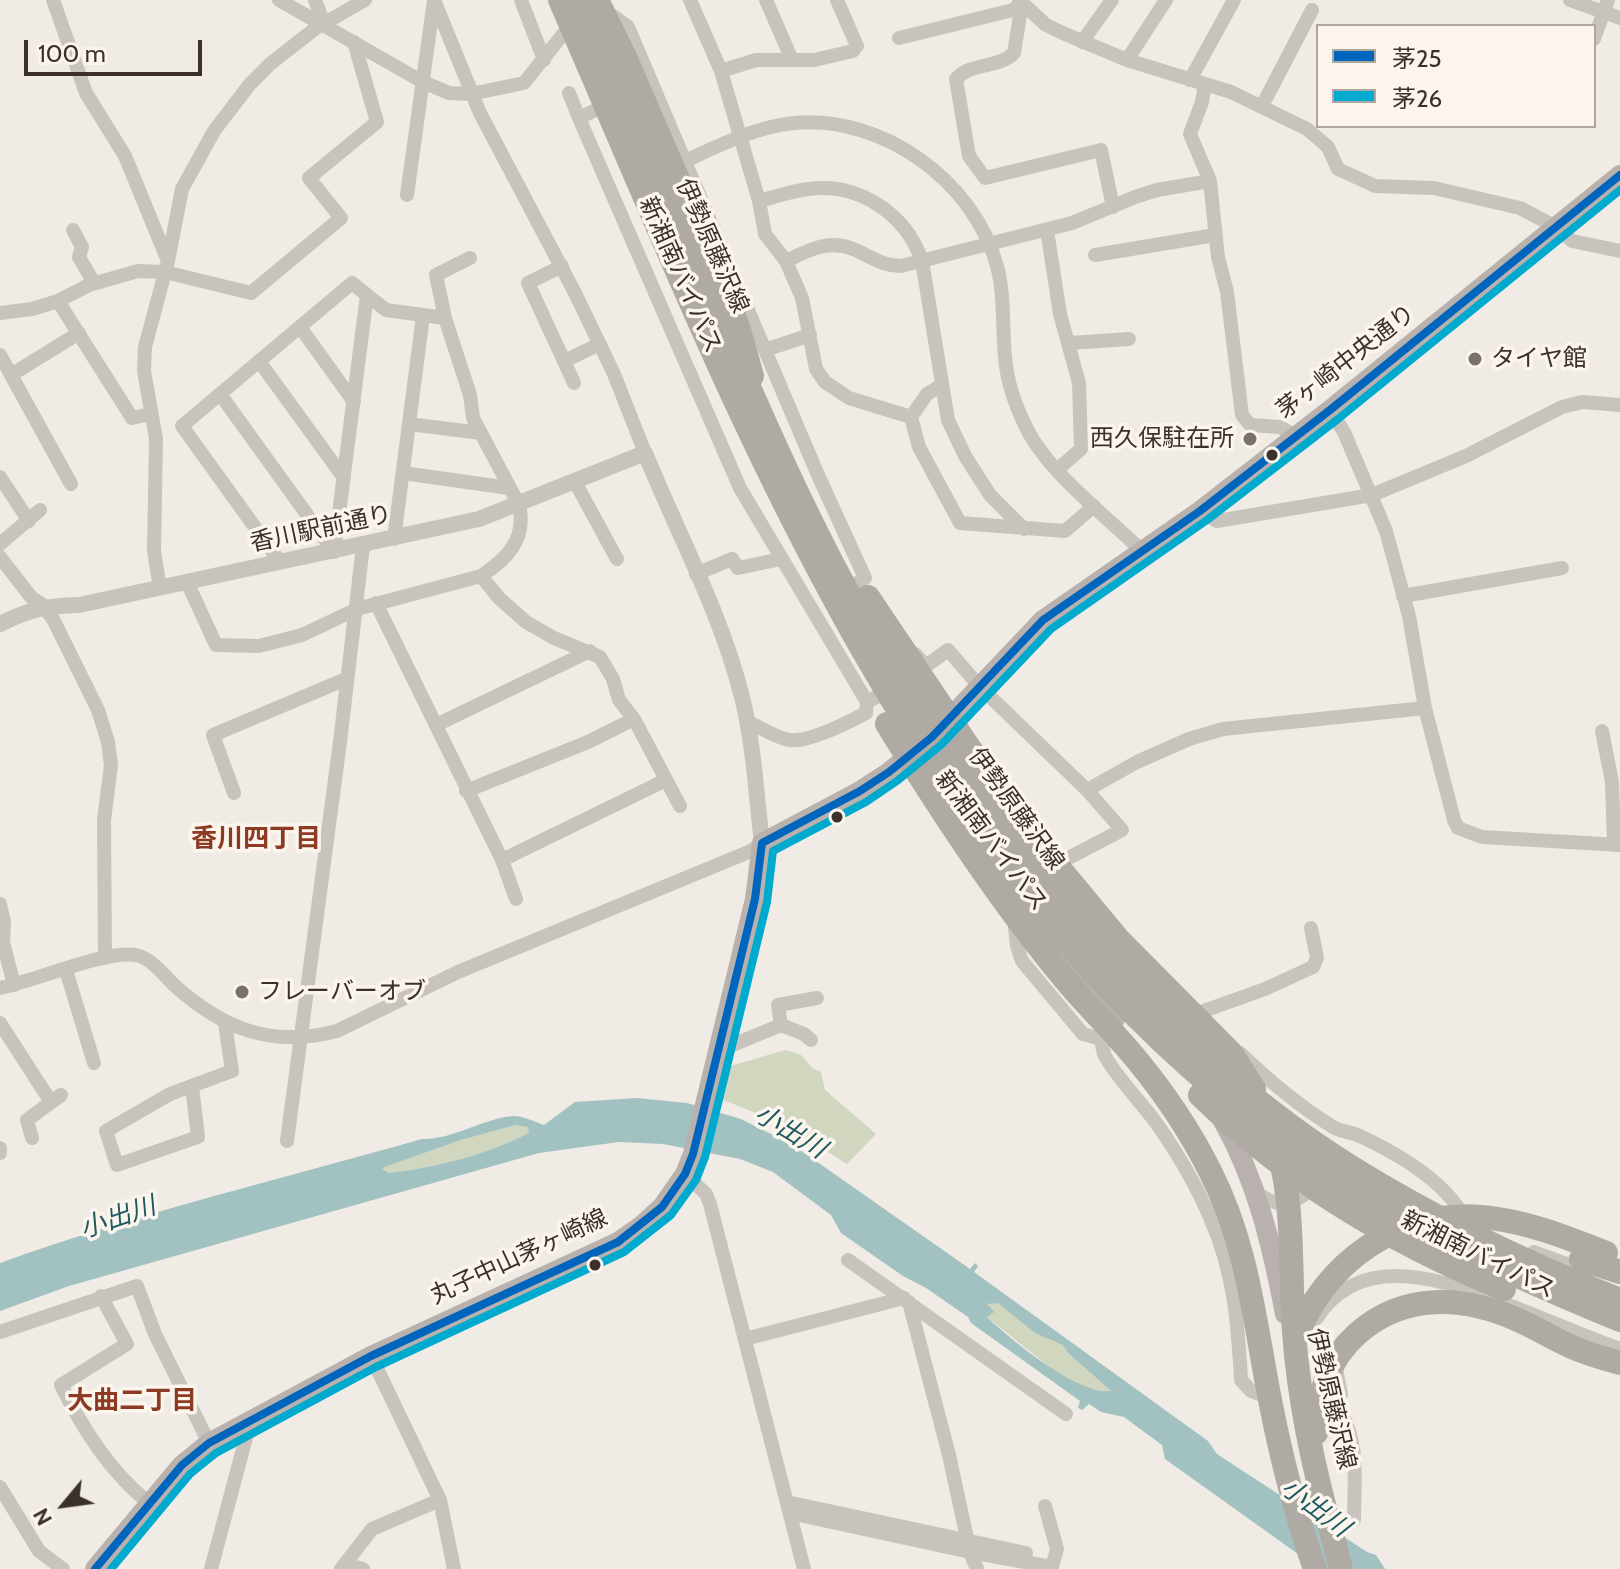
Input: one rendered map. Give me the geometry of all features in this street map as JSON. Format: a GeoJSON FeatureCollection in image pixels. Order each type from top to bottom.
{"type":"FeatureCollection","features":[{"type":"Feature","properties":{"kind":"highway"},"geometry":{"type":"LineString","coordinates":[[546,0],[600,130],[677,299],[771,451],[968,746],[1031,834],[1118,939],[1231,1053],[1257,1095],[1276,1142],[1287,1193],[1299,1373],[1316,1475],[1341,1528]]}},
{"type":"Feature","properties":{"kind":"highway","name":"新湘南バイパス"},"geometry":{"type":"LineString","coordinates":[[560,0],[760,458],[833,601],[917,741],[999,857],[1054,925],[1146,1027],[1247,1115],[1471,1236],[1620,1300]]}},
{"type":"Feature","properties":{"kind":"highway","name":"新湘南バイパス"},"geometry":{"type":"LineString","coordinates":[[580,0],[771,451],[886,656],[951,758],[1014,846],[1106,956],[1181,1034],[1318,1156],[1399,1217],[1487,1264],[1620,1320]]}},
{"type":"Feature","properties":{"kind":"highway"},"geometry":{"type":"LineString","coordinates":[[605,8],[721,279],[739,330],[771,451]]}},
{"type":"Feature","properties":{"kind":"highway"},"geometry":{"type":"LineString","coordinates":[[716,358],[729,400],[789,537],[828,617],[884,718],[1017,917],[1067,983],[1177,1113],[1225,1202],[1247,1270],[1276,1432],[1315,1569]]}},
{"type":"Feature","properties":{"kind":"highway"},"geometry":{"type":"LineString","coordinates":[[1017,891],[1113,1010],[1232,1126],[1310,1187],[1426,1254],[1620,1338]]}},
{"type":"Feature","properties":{"kind":"highway"},"geometry":{"type":"LineString","coordinates":[[1112,969],[1275,1099],[1353,1150],[1442,1202],[1524,1239],[1620,1272]]}},
{"type":"Feature","properties":{"kind":"highway"},"geometry":{"type":"LineString","coordinates":[[1323,1569],[1291,1440],[1288,1388],[1292,1356],[1303,1323],[1334,1275],[1358,1253],[1392,1233],[1427,1221],[1461,1216],[1531,1226],[1620,1258]]}},
{"type":"Feature","properties":{"kind":"highway"},"geometry":{"type":"LineString","coordinates":[[1341,1569],[1341,1528],[1316,1437],[1320,1397],[1326,1378],[1343,1349],[1364,1327],[1412,1304],[1463,1302],[1498,1312],[1578,1350],[1620,1363]]}},
{"type":"Feature","properties":{"kind":"main road","name":"伊勢原藤沢線"},"geometry":{"type":"LineString","coordinates":[[623,122],[829,585],[889,690],[1053,903],[1166,1032],[1203,1086],[1238,1147],[1256,1191],[1275,1263],[1310,1436],[1341,1528],[1350,1569]]}},
{"type":"Feature","properties":{"kind":"main road","name":"茅ヶ崎中央通り"},"geometry":{"type":"LineString","coordinates":[[928,740],[1043,620],[1200,511],[1620,175]]}},
{"type":"Feature","properties":{"kind":"main road","name":"伊勢原藤沢線"},"geometry":{"type":"LineString","coordinates":[[771,451],[966,816],[1017,891]]}},
{"type":"Feature","properties":{"kind":"main road"},"geometry":{"type":"LineString","coordinates":[[762,843],[860,791],[928,740]]}},
{"type":"Feature","properties":{"kind":"main road","name":"丸子中山茅ヶ崎線"},"geometry":{"type":"LineString","coordinates":[[95,1569],[182,1465],[209,1443],[371,1356],[618,1242],[662,1207],[687,1171],[755,899],[762,843]]}},
{"type":"Feature","properties":{"kind":"main road","name":"伊勢原藤沢線"},"geometry":{"type":"LineString","coordinates":[[1113,1010],[1181,1108],[1215,1166],[1241,1232],[1258,1297],[1281,1428],[1323,1569]]}},
{"type":"Feature","properties":{"kind":"street"},"geometry":{"type":"LineString","coordinates":[[53,0],[86,93],[125,156],[167,267]]}},
{"type":"Feature","properties":{"kind":"street"},"geometry":{"type":"LineString","coordinates":[[279,0],[423,82],[449,93],[471,94],[524,83],[589,0]]}},
{"type":"Feature","properties":{"kind":"street"},"geometry":{"type":"LineString","coordinates":[[315,0],[324,24]]}},
{"type":"Feature","properties":{"kind":"street"},"geometry":{"type":"LineString","coordinates":[[160,588],[154,551],[156,439],[144,371],[145,347],[167,267],[182,189],[234,102],[270,64],[324,24],[365,0]]}},
{"type":"Feature","properties":{"kind":"street"},"geometry":{"type":"LineString","coordinates":[[407,195],[434,0]]}},
{"type":"Feature","properties":{"kind":"street"},"geometry":{"type":"LineString","coordinates":[[0,904],[4,922],[7,986],[105,958],[129,954],[142,956],[225,1023],[250,1032],[301,1037],[337,1031],[458,972],[751,851],[762,843],[748,722],[729,653],[600,344],[471,94],[434,0]]}},
{"type":"Feature","properties":{"kind":"street"},"geometry":{"type":"LineString","coordinates":[[521,0],[544,60]]}},
{"type":"Feature","properties":{"kind":"street"},"geometry":{"type":"LineString","coordinates":[[690,0],[721,71],[759,201],[765,234],[786,261],[802,298],[816,369],[825,382],[849,398],[911,417]]}},
{"type":"Feature","properties":{"kind":"street"},"geometry":{"type":"LineString","coordinates":[[766,0],[792,60]]}},
{"type":"Feature","properties":{"kind":"street"},"geometry":{"type":"LineString","coordinates":[[721,71],[756,60],[834,57],[853,51],[857,46],[837,0]]}},
{"type":"Feature","properties":{"kind":"street"},"geometry":{"type":"LineString","coordinates":[[1082,42],[1112,0]]}},
{"type":"Feature","properties":{"kind":"street"},"geometry":{"type":"LineString","coordinates":[[1127,60],[1166,0]]}},
{"type":"Feature","properties":{"kind":"street"},"geometry":{"type":"LineString","coordinates":[[1234,0],[1197,82],[1202,102],[1190,134],[1210,181],[1242,415],[1250,425],[1280,427],[1295,436]]}},
{"type":"Feature","properties":{"kind":"street"},"geometry":{"type":"LineString","coordinates":[[1570,0],[1606,6],[1620,18]]}},
{"type":"Feature","properties":{"kind":"street"},"geometry":{"type":"LineString","coordinates":[[1021,1],[1046,25],[1082,42],[1127,60],[1231,92],[1307,129],[1328,147],[1338,169],[1375,186],[1434,188],[1520,208],[1556,227],[1572,241],[1620,251]]}},
{"type":"Feature","properties":{"kind":"street"},"geometry":{"type":"LineString","coordinates":[[899,38],[1013,10],[1021,1]]}},
{"type":"Feature","properties":{"kind":"street"},"geometry":{"type":"LineString","coordinates":[[1021,1],[1014,53],[1009,59],[968,70],[956,79],[969,156],[985,178],[1101,150],[1113,207]]}},
{"type":"Feature","properties":{"kind":"street"},"geometry":{"type":"LineString","coordinates":[[1596,34],[1606,6]]}},
{"type":"Feature","properties":{"kind":"street"},"geometry":{"type":"LineString","coordinates":[[605,8],[628,27],[865,578],[921,662],[930,665],[948,650],[980,687],[1087,790],[1122,830],[1057,864]]}},
{"type":"Feature","properties":{"kind":"street"},"geometry":{"type":"LineString","coordinates":[[1262,106],[1312,10]]}},
{"type":"Feature","properties":{"kind":"street"},"geometry":{"type":"LineString","coordinates":[[0,313],[32,309],[58,301],[94,283],[167,267],[251,293],[341,218],[309,178],[377,122],[354,42]]}},
{"type":"Feature","properties":{"kind":"street"},"geometry":{"type":"LineString","coordinates":[[579,118],[652,84]]}},
{"type":"Feature","properties":{"kind":"street"},"geometry":{"type":"LineString","coordinates":[[569,93],[740,488],[867,702],[866,713],[840,726],[800,739],[788,740],[748,722]]}},
{"type":"Feature","properties":{"kind":"street"},"geometry":{"type":"LineString","coordinates":[[685,161],[772,126],[818,124],[844,127],[897,145],[944,178],[977,219],[997,266],[1002,291],[1009,384],[1028,432],[1058,469],[1142,551]]}},
{"type":"Feature","properties":{"kind":"street"},"geometry":{"type":"LineString","coordinates":[[786,261],[814,248],[834,244],[853,248],[886,265],[901,266],[1047,230],[1090,217],[1157,190],[1210,181]]}},
{"type":"Feature","properties":{"kind":"street"},"geometry":{"type":"LineString","coordinates":[[759,201],[811,188],[846,191],[873,200],[905,228],[917,245],[922,261],[948,420],[965,456],[990,495],[1024,529]]}},
{"type":"Feature","properties":{"kind":"street"},"geometry":{"type":"LineString","coordinates":[[73,230],[82,247],[79,257],[94,283]]}},
{"type":"Feature","properties":{"kind":"street"},"geometry":{"type":"LineString","coordinates":[[1047,230],[1060,314],[1079,383],[1081,449],[1058,469]]}},
{"type":"Feature","properties":{"kind":"street"},"geometry":{"type":"LineString","coordinates":[[1095,255],[1215,235]]}},
{"type":"Feature","properties":{"kind":"street"},"geometry":{"type":"LineString","coordinates":[[187,582],[216,645],[259,646],[302,635],[376,603],[481,576],[512,550],[520,534],[522,516],[519,505],[473,418],[470,395],[445,318],[436,275],[470,258]]}},
{"type":"Feature","properties":{"kind":"street"},"geometry":{"type":"LineString","coordinates":[[562,266],[528,283],[574,383]]}},
{"type":"Feature","properties":{"kind":"street"},"geometry":{"type":"LineString","coordinates":[[280,562],[182,426],[352,283],[386,310],[445,318]]}},
{"type":"Feature","properties":{"kind":"street"},"geometry":{"type":"LineString","coordinates":[[334,552],[367,295]]}},
{"type":"Feature","properties":{"kind":"street"},"geometry":{"type":"LineString","coordinates":[[58,301],[132,418],[150,414]]}},
{"type":"Feature","properties":{"kind":"street"},"geometry":{"type":"LineString","coordinates":[[394,539],[423,316]]}},
{"type":"Feature","properties":{"kind":"street"},"geometry":{"type":"LineString","coordinates":[[300,327],[354,402]]}},
{"type":"Feature","properties":{"kind":"street"},"geometry":{"type":"LineString","coordinates":[[11,375],[79,333]]}},
{"type":"Feature","properties":{"kind":"street"},"geometry":{"type":"LineString","coordinates":[[765,350],[810,335]]}},
{"type":"Feature","properties":{"kind":"street"},"geometry":{"type":"LineString","coordinates":[[1069,343],[1129,339]]}},
{"type":"Feature","properties":{"kind":"street"},"geometry":{"type":"LineString","coordinates":[[564,361],[600,344]]}},
{"type":"Feature","properties":{"kind":"street"},"geometry":{"type":"LineString","coordinates":[[0,355],[71,484]]}},
{"type":"Feature","properties":{"kind":"street"},"geometry":{"type":"LineString","coordinates":[[259,361],[344,478]]}},
{"type":"Feature","properties":{"kind":"street"},"geometry":{"type":"LineString","coordinates":[[942,385],[927,394],[911,417],[919,447],[960,523],[1065,531],[1094,506]]}},
{"type":"Feature","properties":{"kind":"street"},"geometry":{"type":"LineString","coordinates":[[220,394],[334,552]]}},
{"type":"Feature","properties":{"kind":"street"},"geometry":{"type":"LineString","coordinates":[[1200,511],[1217,521],[1372,495],[1466,456],[1562,407],[1582,402],[1620,405]]}},
{"type":"Feature","properties":{"kind":"street"},"geometry":{"type":"LineString","coordinates":[[1330,410],[1344,432],[1386,531],[1403,596],[1425,708],[1458,828],[1482,837],[1617,845],[1612,782],[1602,731]]}},
{"type":"Feature","properties":{"kind":"street"},"geometry":{"type":"LineString","coordinates":[[409,424],[481,433]]}},
{"type":"Feature","properties":{"kind":"street","name":"香川駅前通り"},"geometry":{"type":"LineString","coordinates":[[0,624],[44,606],[79,605],[479,519],[645,453]]}},
{"type":"Feature","properties":{"kind":"street"},"geometry":{"type":"LineString","coordinates":[[403,473],[509,488]]}},
{"type":"Feature","properties":{"kind":"street"},"geometry":{"type":"LineString","coordinates":[[0,477],[29,521]]}},
{"type":"Feature","properties":{"kind":"street"},"geometry":{"type":"LineString","coordinates":[[575,482],[617,559]]}},
{"type":"Feature","properties":{"kind":"street"},"geometry":{"type":"LineString","coordinates":[[0,544],[40,510]]}},
{"type":"Feature","properties":{"kind":"street"},"geometry":{"type":"LineString","coordinates":[[287,1141],[363,546]]}},
{"type":"Feature","properties":{"kind":"street"},"geometry":{"type":"LineString","coordinates":[[0,557],[54,621],[98,710],[108,742],[111,765],[104,820],[105,958]]}},
{"type":"Feature","properties":{"kind":"street"},"geometry":{"type":"LineString","coordinates":[[696,574],[732,559],[738,568],[781,559]]}},
{"type":"Feature","properties":{"kind":"street"},"geometry":{"type":"LineString","coordinates":[[1403,596],[1562,568]]}},
{"type":"Feature","properties":{"kind":"street"},"geometry":{"type":"LineString","coordinates":[[481,576],[499,598],[526,622],[554,638],[600,657],[613,679],[619,700],[634,719],[680,806]]}},
{"type":"Feature","properties":{"kind":"street"},"geometry":{"type":"LineString","coordinates":[[844,592],[865,578]]}},
{"type":"Feature","properties":{"kind":"street"},"geometry":{"type":"LineString","coordinates":[[376,603],[502,860],[516,899]]}},
{"type":"Feature","properties":{"kind":"street"},"geometry":{"type":"LineString","coordinates":[[436,725],[590,651]]}},
{"type":"Feature","properties":{"kind":"street"},"geometry":{"type":"LineString","coordinates":[[234,793],[213,735],[346,679]]}},
{"type":"Feature","properties":{"kind":"street"},"geometry":{"type":"LineString","coordinates":[[867,702],[889,690]]}},
{"type":"Feature","properties":{"kind":"street"},"geometry":{"type":"LineString","coordinates":[[1087,790],[1137,762],[1189,739],[1223,729],[1425,708]]}},
{"type":"Feature","properties":{"kind":"street"},"geometry":{"type":"LineString","coordinates":[[466,791],[574,748],[634,719]]}},
{"type":"Feature","properties":{"kind":"street"},"geometry":{"type":"LineString","coordinates":[[502,860],[666,780]]}},
{"type":"Feature","properties":{"kind":"street"},"geometry":{"type":"LineString","coordinates":[[937,812],[1059,988],[1068,999],[1070,996]]}},
{"type":"Feature","properties":{"kind":"street"},"geometry":{"type":"LineString","coordinates":[[947,828],[966,816]]}},
{"type":"Feature","properties":{"kind":"street"},"geometry":{"type":"LineString","coordinates":[[1011,850],[1034,837],[1127,945],[1268,1079],[1335,1128],[1361,1136],[1428,1176],[1444,1188],[1462,1211],[1466,1222]]}},
{"type":"Feature","properties":{"kind":"street"},"geometry":{"type":"LineString","coordinates":[[1015,927],[1022,961],[1083,1034],[1101,1039]]}},
{"type":"Feature","properties":{"kind":"street"},"geometry":{"type":"LineString","coordinates":[[1198,1013],[1265,989],[1313,967],[1317,958],[1311,928]]}},
{"type":"Feature","properties":{"kind":"street"},"geometry":{"type":"LineString","coordinates":[[66,970],[94,1063]]}},
{"type":"Feature","properties":{"kind":"street"},"geometry":{"type":"LineString","coordinates":[[781,1025],[778,1005],[809,1004]]}},
{"type":"Feature","properties":{"kind":"street"},"geometry":{"type":"LineString","coordinates":[[1113,1010],[1101,1039],[1105,1056],[1158,1125],[1192,1180],[1211,1220],[1228,1265],[1238,1327],[1241,1380],[1251,1391],[1259,1394]]}},
{"type":"Feature","properties":{"kind":"street"},"geometry":{"type":"LineString","coordinates":[[0,1023],[56,1098],[27,1120],[32,1138]]}},
{"type":"Feature","properties":{"kind":"street"},"geometry":{"type":"LineString","coordinates":[[192,1086],[198,1137],[117,1165],[106,1131],[170,1094],[232,1071],[225,1023]]}},
{"type":"Feature","properties":{"kind":"street"},"geometry":{"type":"LineString","coordinates":[[718,1051],[781,1025],[811,1040]]}},
{"type":"Feature","properties":{"kind":"street"},"geometry":{"type":"LineString","coordinates":[[1256,1191],[1268,1201],[1280,1204],[1297,1201],[1322,1176],[1331,1170],[1339,1172],[1436,1226],[1466,1222],[1620,1283]]}},
{"type":"Feature","properties":{"kind":"street"},"geometry":{"type":"LineString","coordinates":[[687,1171],[706,1194],[710,1204],[804,1569]]}},
{"type":"Feature","properties":{"kind":"street"},"geometry":{"type":"LineString","coordinates":[[848,1260],[1066,1414]]}},
{"type":"Feature","properties":{"kind":"street"},"geometry":{"type":"LineString","coordinates":[[1541,1317],[1564,1263]]}},
{"type":"Feature","properties":{"kind":"street"},"geometry":{"type":"LineString","coordinates":[[1228,1265],[1258,1297]]}},
{"type":"Feature","properties":{"kind":"street"},"geometry":{"type":"LineString","coordinates":[[1298,1379],[1311,1327],[1322,1309],[1355,1285],[1373,1278],[1409,1275],[1453,1284],[1620,1349]]}},
{"type":"Feature","properties":{"kind":"street"},"geometry":{"type":"LineString","coordinates":[[0,1332],[137,1286],[155,1334],[209,1443]]}},
{"type":"Feature","properties":{"kind":"street"},"geometry":{"type":"LineString","coordinates":[[1341,1528],[1355,1455],[1349,1428],[1330,1406],[1341,1394],[1334,1369],[1340,1339],[1357,1320],[1408,1297],[1432,1292],[1477,1293]]}},
{"type":"Feature","properties":{"kind":"street"},"geometry":{"type":"LineString","coordinates":[[101,1296],[127,1344],[61,1385],[94,1443],[128,1487],[149,1503]]}},
{"type":"Feature","properties":{"kind":"street"},"geometry":{"type":"LineString","coordinates":[[745,1339],[906,1300]]}},
{"type":"Feature","properties":{"kind":"street"},"geometry":{"type":"LineString","coordinates":[[906,1300],[977,1569]]}},
{"type":"Feature","properties":{"kind":"street"},"geometry":{"type":"LineString","coordinates":[[371,1356],[440,1500],[454,1569]]}},
{"type":"Feature","properties":{"kind":"street"},"geometry":{"type":"LineString","coordinates":[[211,1569],[251,1419]]}},
{"type":"Feature","properties":{"kind":"street"},"geometry":{"type":"LineString","coordinates":[[0,1487],[39,1551],[63,1569]]}},
{"type":"Feature","properties":{"kind":"street"},"geometry":{"type":"LineString","coordinates":[[343,1567],[372,1529],[440,1500]]}},
{"type":"Feature","properties":{"kind":"street"},"geometry":{"type":"LineString","coordinates":[[788,1507],[1052,1567],[1057,1549],[1045,1506]]}},
{"type":"Feature","properties":{"kind":"street"},"geometry":{"type":"LineString","coordinates":[[343,1567],[363,1569]]}},
{"type":"Feature","properties":{"kind":"green space"},"geometry":{"type":"Polygon","coordinates":[[[785,1050],[801,1055],[813,1069],[821,1072],[825,1090],[876,1134],[847,1164],[785,1125],[719,1098],[727,1067],[785,1050]]]}},
{"type":"Feature","properties":{"kind":"green space"},"geometry":{"type":"Polygon","coordinates":[[[516,1125],[527,1126],[530,1133],[479,1154],[389,1173],[382,1168],[461,1140],[516,1125]]]}},
{"type":"Feature","properties":{"kind":"green space"},"geometry":{"type":"Polygon","coordinates":[[[998,1302],[1063,1345],[1110,1393],[1085,1387],[1053,1370],[987,1317],[986,1304],[998,1302]]]}},
{"type":"Feature","properties":{"kind":"water"},"geometry":{"type":"Polygon","coordinates":[[[637,1098],[687,1103],[741,1119],[793,1145],[970,1269],[975,1263],[978,1266],[974,1272],[1208,1441],[1217,1454],[1376,1555],[1385,1569],[1319,1569],[1165,1459],[1162,1445],[1124,1417],[1101,1412],[1089,1404],[1082,1410],[1078,1408],[1080,1401],[971,1323],[968,1317],[841,1233],[831,1215],[773,1172],[740,1159],[663,1144],[619,1142],[539,1153],[69,1286],[0,1311],[0,1263],[157,1212],[502,1118],[518,1116],[544,1125],[575,1102],[637,1098]],[[516,1125],[461,1140],[382,1168],[389,1173],[443,1164],[478,1154],[529,1133],[528,1127],[516,1125]],[[998,1303],[987,1304],[994,1312],[987,1317],[1012,1339],[1064,1376],[1097,1390],[1111,1391],[1063,1345],[1035,1333],[998,1303]]]}},
{"type":"Feature","properties":{"kind":"transit line","name":"茅25"},"geometry":{"type":"LineString","coordinates":[[95,1569],[182,1465],[209,1443],[371,1356],[618,1242],[662,1207],[685,1174],[693,1154],[755,899],[762,843],[860,791],[889,772],[932,737],[1043,620],[1200,511],[1620,175]]}},
{"type":"Feature","properties":{"kind":"transit line","name":"茅26"},"geometry":{"type":"LineString","coordinates":[[111,1569],[190,1474],[216,1453],[376,1367],[624,1252],[671,1215],[696,1180],[705,1157],[767,902],[773,851],[866,802],[897,781],[941,745],[1051,629],[1207,520],[1338,419],[1620,190]]}},
{"type":"Feature","properties":{"kind":"place","name":"タイヤ館"},"geometry":{"type":"Point","coordinates":[1475,359]}},
{"type":"Feature","properties":{"kind":"place","name":"西久保駐在所"},"geometry":{"type":"Point","coordinates":[1250,439]}},
{"type":"Feature","properties":{"kind":"place","name":"フレーバーオブ"},"geometry":{"type":"Point","coordinates":[242,992]}},
{"type":"Feature","properties":{"kind":"district","name":"香川四丁目"},"geometry":{"type":"Point","coordinates":[256,839]}},
{"type":"Feature","properties":{"kind":"district","name":"大曲二丁目"},"geometry":{"type":"Point","coordinates":[132,1401]}},
{"type":"Feature","properties":{"kind":"water label","name":"小出川"},"geometry":{"type":"Point","coordinates":[790,1132]}},
{"type":"Feature","properties":{"kind":"water label","name":"小出川"},"geometry":{"type":"Point","coordinates":[118,1218]}},
{"type":"Feature","properties":{"kind":"water label","name":"小出川"},"geometry":{"type":"Point","coordinates":[1315,1508]}}]}
